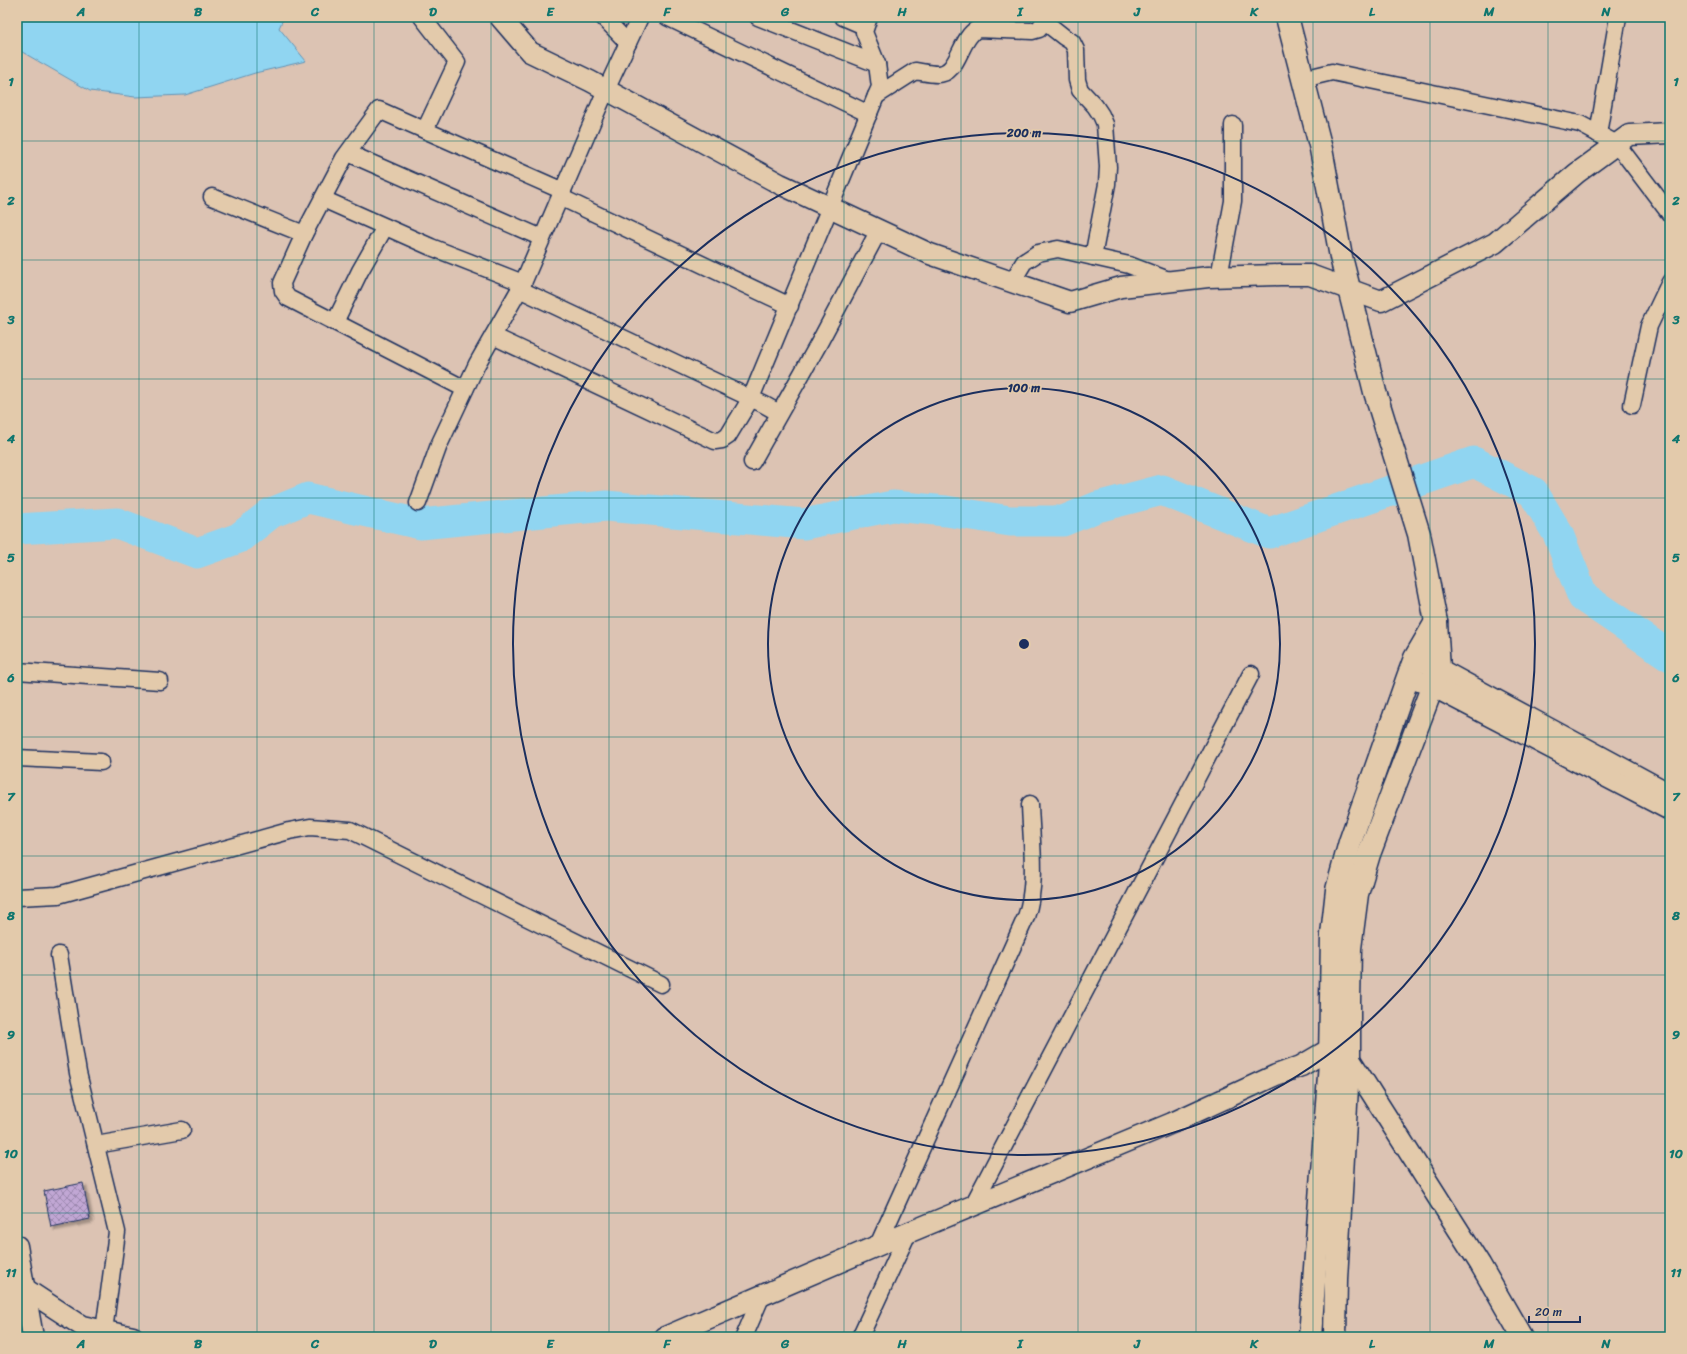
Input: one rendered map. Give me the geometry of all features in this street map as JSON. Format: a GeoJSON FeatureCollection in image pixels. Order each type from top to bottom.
{"type":"FeatureCollection","features":[{"type":"Feature","properties":{"kind":"main road"},"geometry":{"type":"LineString","coordinates":[[1287,17],[1321,149],[1341,257],[1349,290],[1375,392],[1419,534],[1436,622],[1435,678],[1369,854],[1357,894],[1339,1053],[1328,1075],[1310,1337]]}},
{"type":"Feature","properties":{"kind":"main road"},"geometry":{"type":"LineString","coordinates":[[1335,1337],[1336,1279],[1346,1087],[1349,1068],[1339,1053],[1332,935],[1337,890],[1350,842],[1412,668],[1436,622]]}},
{"type":"Feature","properties":{"kind":"street"},"geometry":{"type":"LineString","coordinates":[[422,17],[457,62],[425,130]]}},
{"type":"Feature","properties":{"kind":"street"},"geometry":{"type":"LineString","coordinates":[[500,17],[530,52],[606,90],[780,184],[930,254],[1070,302],[1120,287],[1171,281],[1219,277],[1310,275],[1380,302],[1495,243],[1578,173],[1629,136],[1670,133]]}},
{"type":"Feature","properties":{"kind":"street"},"geometry":{"type":"LineString","coordinates":[[602,17],[628,43]]}},
{"type":"Feature","properties":{"kind":"street"},"geometry":{"type":"LineString","coordinates":[[418,504],[439,445],[465,389],[521,286],[606,90],[640,17]]}},
{"type":"Feature","properties":{"kind":"street"},"geometry":{"type":"LineString","coordinates":[[667,17],[868,114]]}},
{"type":"Feature","properties":{"kind":"street"},"geometry":{"type":"LineString","coordinates":[[758,17],[877,64]]}},
{"type":"Feature","properties":{"kind":"street"},"geometry":{"type":"LineString","coordinates":[[493,336],[715,441],[722,440],[728,436],[751,398],[880,87],[877,64],[865,23],[843,17]]}},
{"type":"Feature","properties":{"kind":"street"},"geometry":{"type":"LineString","coordinates":[[1598,134],[1618,17]]}},
{"type":"Feature","properties":{"kind":"street"},"geometry":{"type":"LineString","coordinates":[[876,96],[915,71],[938,75],[946,72],[955,63],[970,33],[977,29],[1032,31],[1039,29],[1046,20],[1064,37],[1072,42],[1076,50],[1076,80],[1080,90],[1095,106],[1105,124],[1108,167],[1107,184],[1093,257]]}},
{"type":"Feature","properties":{"kind":"street"},"geometry":{"type":"LineString","coordinates":[[1303,79],[1332,72],[1580,124],[1617,144],[1670,214]]}},
{"type":"Feature","properties":{"kind":"street"},"geometry":{"type":"LineString","coordinates":[[465,389],[288,298],[282,291],[282,283],[304,234],[348,153],[379,110],[561,194],[790,306]]}},
{"type":"Feature","properties":{"kind":"street"},"geometry":{"type":"LineString","coordinates":[[1219,277],[1233,201],[1233,125]]}},
{"type":"Feature","properties":{"kind":"street"},"geometry":{"type":"LineString","coordinates":[[348,153],[542,238]]}},
{"type":"Feature","properties":{"kind":"street"},"geometry":{"type":"LineString","coordinates":[[212,197],[304,234]]}},
{"type":"Feature","properties":{"kind":"street"},"geometry":{"type":"LineString","coordinates":[[323,199],[521,286],[779,413]]}},
{"type":"Feature","properties":{"kind":"street"},"geometry":{"type":"LineString","coordinates":[[335,322],[360,271],[385,226]]}},
{"type":"Feature","properties":{"kind":"street"},"geometry":{"type":"LineString","coordinates":[[752,462],[818,345],[879,230]]}},
{"type":"Feature","properties":{"kind":"street"},"geometry":{"type":"LineString","coordinates":[[1012,282],[1024,262],[1038,252],[1058,249],[1128,266],[1171,281]]}},
{"type":"Feature","properties":{"kind":"street"},"geometry":{"type":"LineString","coordinates":[[1632,405],[1649,326],[1670,282]]}},
{"type":"Feature","properties":{"kind":"street"},"geometry":{"type":"LineString","coordinates":[[1412,668],[1670,794]]}},
{"type":"Feature","properties":{"kind":"street"},"geometry":{"type":"LineString","coordinates":[[17,671],[160,681]]}},
{"type":"Feature","properties":{"kind":"street"},"geometry":{"type":"LineString","coordinates":[[973,1206],[1251,674]]}},
{"type":"Feature","properties":{"kind":"street"},"geometry":{"type":"LineString","coordinates":[[1435,678],[1670,810]]}},
{"type":"Feature","properties":{"kind":"street"},"geometry":{"type":"LineString","coordinates":[[17,758],[101,762]]}},
{"type":"Feature","properties":{"kind":"street"},"geometry":{"type":"LineString","coordinates":[[878,1245],[1019,932],[1031,902],[1033,888],[1030,804]]}},
{"type":"Feature","properties":{"kind":"street"},"geometry":{"type":"LineString","coordinates":[[17,897],[58,895],[289,830],[310,827],[350,830],[661,984]]}},
{"type":"Feature","properties":{"kind":"street"},"geometry":{"type":"LineString","coordinates":[[59,955],[78,1073],[117,1232],[104,1330]]}},
{"type":"Feature","properties":{"kind":"street"},"geometry":{"type":"LineString","coordinates":[[665,1337],[878,1245],[1172,1123],[1276,1075],[1339,1053],[1480,1264],[1522,1337]]}},
{"type":"Feature","properties":{"kind":"street"},"geometry":{"type":"LineString","coordinates":[[1301,1066],[1328,1075],[1346,1087],[1360,1102],[1445,1234],[1507,1337]]}},
{"type":"Feature","properties":{"kind":"street"},"geometry":{"type":"LineString","coordinates":[[96,1145],[182,1130]]}},
{"type":"Feature","properties":{"kind":"street"},"geometry":{"type":"LineString","coordinates":[[860,1337],[908,1233]]}},
{"type":"Feature","properties":{"kind":"street"},"geometry":{"type":"LineString","coordinates":[[17,1246],[33,1337]]}},
{"type":"Feature","properties":{"kind":"street"},"geometry":{"type":"LineString","coordinates":[[24,1288],[75,1331],[104,1330],[133,1337]]}},
{"type":"Feature","properties":{"kind":"street"},"geometry":{"type":"LineString","coordinates":[[744,1337],[762,1295]]}},
{"type":"Feature","properties":{"kind":"water"},"geometry":{"type":"Polygon","coordinates":[[[17,17],[284,17],[279,28],[306,61],[255,73],[185,95],[135,97],[90,91],[17,49],[17,17]]]}},
{"type":"Feature","properties":{"kind":"building"},"geometry":{"type":"Polygon","coordinates":[[[83,1183],[90,1219],[51,1227],[44,1191],[83,1183]]]}},
{"type":"Feature","properties":{"kind":"waterway"},"geometry":{"type":"LineString","coordinates":[[17,529],[117,523],[197,553],[239,538],[271,513],[308,498],[420,524],[606,506],[804,524],[893,506],[946,511],[1010,521],[1063,521],[1097,507],[1162,490],[1269,533],[1474,462],[1533,492],[1558,534],[1583,597],[1670,656]]}}]}
